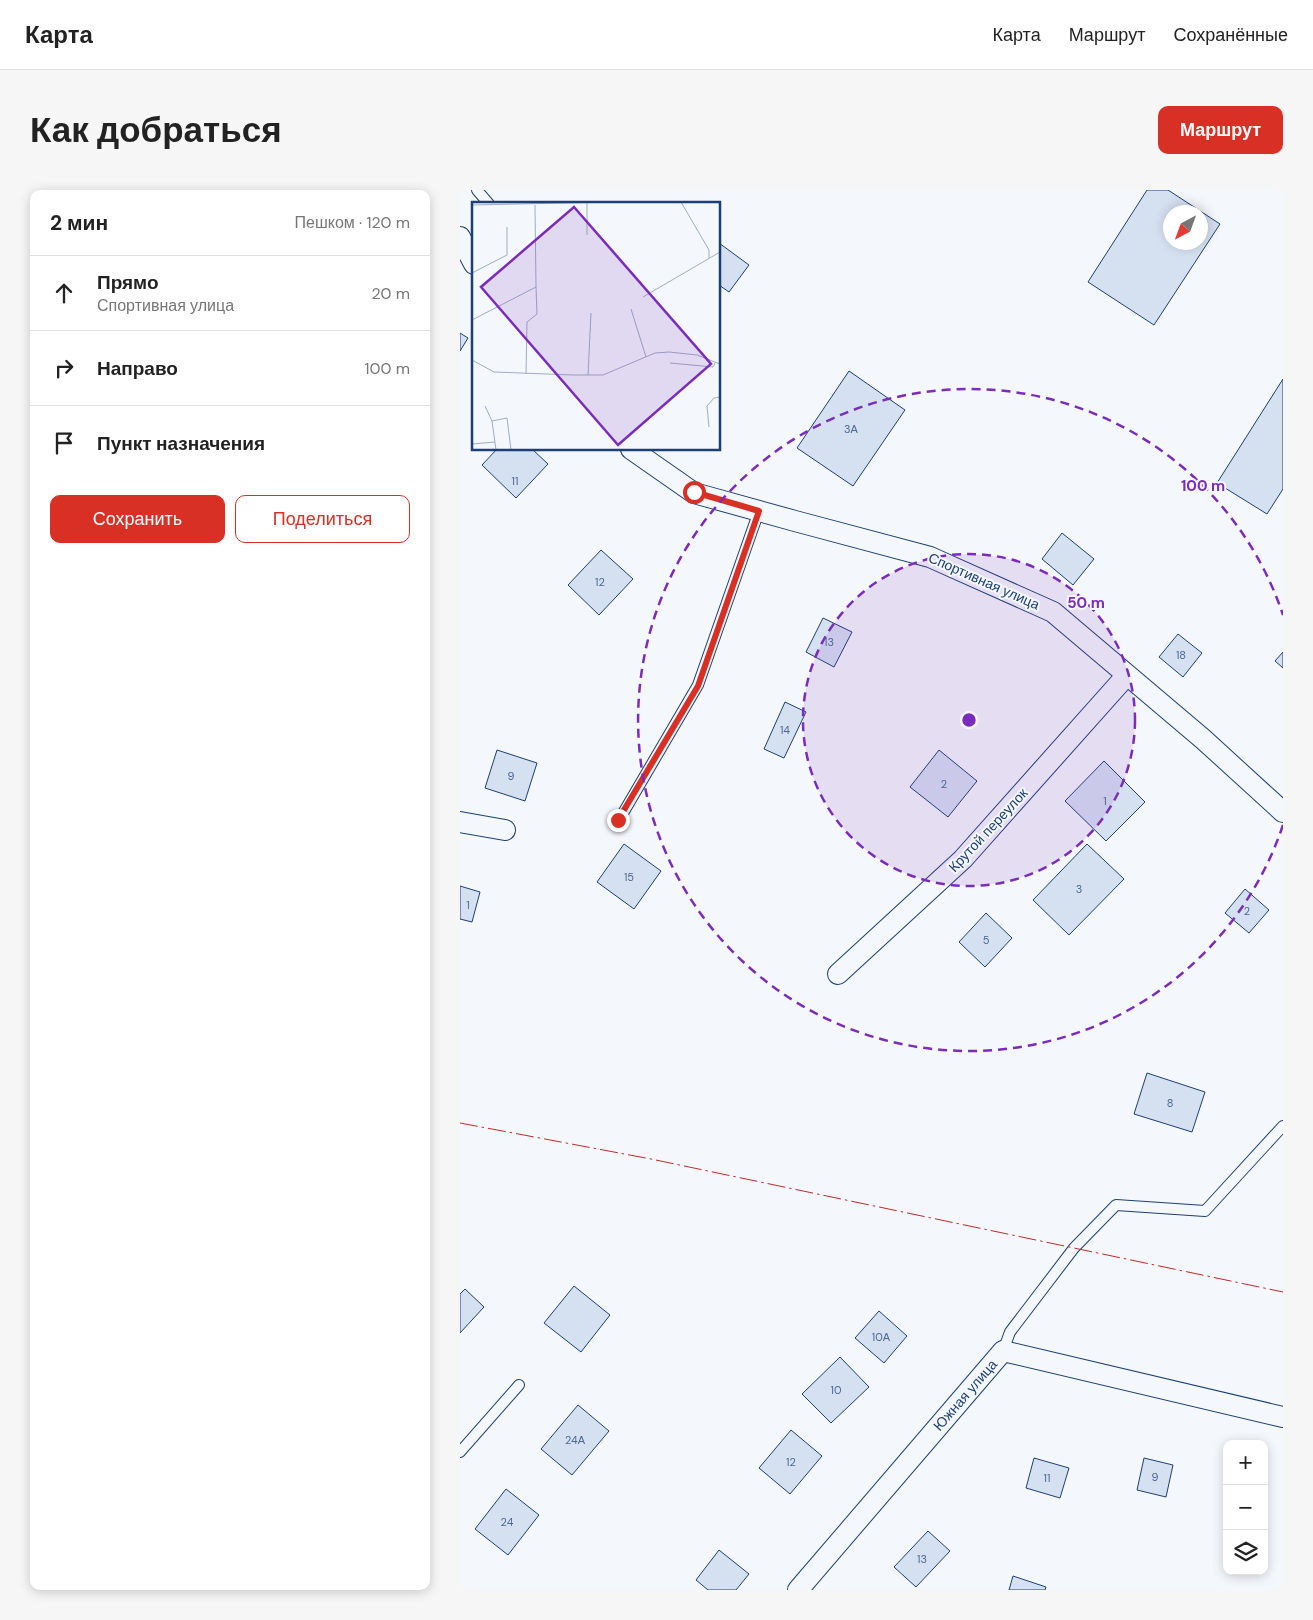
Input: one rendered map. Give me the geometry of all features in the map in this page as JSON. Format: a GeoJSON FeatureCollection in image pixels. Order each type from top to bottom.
{"type":"FeatureCollection","features":[{"type":"Feature","properties":{"kind":"street"},"geometry":{"type":"LineString","coordinates":[[460,237],[472,260]]}},
{"type":"Feature","properties":{"kind":"street","name":"Спортивная улица"},"geometry":{"type":"LineString","coordinates":[[632,450],[694,492],[930,556],[1052,612],[1203,739],[1283,812]]}},
{"type":"Feature","properties":{"kind":"street","name":"Крутой переулок"},"geometry":{"type":"LineString","coordinates":[[838,974],[963,859],[1127,675]]}},
{"type":"Feature","properties":{"kind":"street"},"geometry":{"type":"LineString","coordinates":[[460,822],[506,830]]}},
{"type":"Feature","properties":{"kind":"street","name":"Южная улица"},"geometry":{"type":"LineString","coordinates":[[798,1590],[1003,1351],[1283,1417]]}},
{"type":"Feature","properties":{"kind":"lane"},"geometry":{"type":"LineString","coordinates":[[477,190],[487,202]]}},
{"type":"Feature","properties":{"kind":"lane"},"geometry":{"type":"LineString","coordinates":[[618,820],[698,686],[759,511]]}},
{"type":"Feature","properties":{"kind":"lane"},"geometry":{"type":"LineString","coordinates":[[1003,1351],[1010,1332],[1074,1248],[1116,1205],[1205,1211],[1283,1126]]}},
{"type":"Feature","properties":{"kind":"lane"},"geometry":{"type":"LineString","coordinates":[[460,1452],[519,1386]]}},
{"type":"Feature","properties":{"kind":"building"},"geometry":{"type":"Polygon","coordinates":[[[1147,190],[1168,190],[1191,205],[1163,205],[1163,250],[1203,250],[1154,325],[1088,282],[1147,190]]]}},
{"type":"Feature","properties":{"kind":"building"},"geometry":{"type":"Polygon","coordinates":[[[1208,216],[1220,224],[1208,242],[1208,216]]]}},
{"type":"Feature","properties":{"kind":"building"},"geometry":{"type":"Polygon","coordinates":[[[720,244],[749,265],[729,292],[720,286],[720,244]]]}},
{"type":"Feature","properties":{"kind":"building"},"geometry":{"type":"Polygon","coordinates":[[[460,333],[468,338],[460,351],[460,333]]]}},
{"type":"Feature","properties":{"kind":"building"},"geometry":{"type":"Polygon","coordinates":[[[849,371],[905,410],[853,486],[797,448],[849,371]]]}},
{"type":"Feature","properties":{"kind":"building"},"geometry":{"type":"Polygon","coordinates":[[[1283,379],[1283,489],[1267,514],[1217,483],[1283,379]]]}},
{"type":"Feature","properties":{"kind":"building"},"geometry":{"type":"Polygon","coordinates":[[[496,450],[533,450],[548,464],[516,498],[482,465],[496,450]]]}},
{"type":"Feature","properties":{"kind":"building"},"geometry":{"type":"Polygon","coordinates":[[[1062,533],[1094,559],[1073,585],[1042,559],[1062,533]]]}},
{"type":"Feature","properties":{"kind":"building"},"geometry":{"type":"Polygon","coordinates":[[[601,550],[633,579],[599,615],[568,585],[601,550]]]}},
{"type":"Feature","properties":{"kind":"building"},"geometry":{"type":"Polygon","coordinates":[[[823,618],[852,632],[834,667],[806,652],[823,618]]]}},
{"type":"Feature","properties":{"kind":"building"},"geometry":{"type":"Polygon","coordinates":[[[1178,634],[1202,653],[1183,677],[1159,657],[1178,634]]]}},
{"type":"Feature","properties":{"kind":"building"},"geometry":{"type":"Polygon","coordinates":[[[1283,652],[1283,668],[1275,661],[1283,652]]]}},
{"type":"Feature","properties":{"kind":"building"},"geometry":{"type":"Polygon","coordinates":[[[785,702],[806,712],[784,758],[764,749],[785,702]]]}},
{"type":"Feature","properties":{"kind":"building"},"geometry":{"type":"Polygon","coordinates":[[[497,750],[537,763],[525,801],[485,788],[497,750]]]}},
{"type":"Feature","properties":{"kind":"building"},"geometry":{"type":"Polygon","coordinates":[[[939,750],[977,781],[948,817],[910,787],[939,750]]]}},
{"type":"Feature","properties":{"kind":"building"},"geometry":{"type":"Polygon","coordinates":[[[1104,761],[1145,802],[1106,841],[1065,801],[1104,761]]]}},
{"type":"Feature","properties":{"kind":"building"},"geometry":{"type":"Polygon","coordinates":[[[624,844],[661,871],[634,909],[597,882],[624,844]]]}},
{"type":"Feature","properties":{"kind":"building"},"geometry":{"type":"Polygon","coordinates":[[[1087,844],[1124,879],[1069,935],[1033,900],[1087,844]]]}},
{"type":"Feature","properties":{"kind":"building"},"geometry":{"type":"Polygon","coordinates":[[[460,886],[480,892],[472,922],[460,919],[460,886]]]}},
{"type":"Feature","properties":{"kind":"building"},"geometry":{"type":"Polygon","coordinates":[[[1245,889],[1269,910],[1249,933],[1225,913],[1245,889]]]}},
{"type":"Feature","properties":{"kind":"building"},"geometry":{"type":"Polygon","coordinates":[[[986,913],[1012,938],[985,967],[959,942],[986,913]]]}},
{"type":"Feature","properties":{"kind":"building"},"geometry":{"type":"Polygon","coordinates":[[[1147,1073],[1205,1092],[1192,1132],[1134,1114],[1147,1073]]]}},
{"type":"Feature","properties":{"kind":"building"},"geometry":{"type":"Polygon","coordinates":[[[574,1286],[610,1315],[581,1352],[544,1323],[574,1286]]]}},
{"type":"Feature","properties":{"kind":"building"},"geometry":{"type":"Polygon","coordinates":[[[465,1289],[484,1307],[460,1333],[460,1294],[465,1289]]]}},
{"type":"Feature","properties":{"kind":"building"},"geometry":{"type":"Polygon","coordinates":[[[879,1311],[907,1336],[884,1363],[855,1338],[879,1311]]]}},
{"type":"Feature","properties":{"kind":"building"},"geometry":{"type":"Polygon","coordinates":[[[840,1357],[869,1387],[831,1423],[802,1394],[840,1357]]]}},
{"type":"Feature","properties":{"kind":"building"},"geometry":{"type":"Polygon","coordinates":[[[578,1405],[609,1431],[572,1475],[541,1449],[578,1405]]]}},
{"type":"Feature","properties":{"kind":"building"},"geometry":{"type":"Polygon","coordinates":[[[791,1430],[822,1456],[790,1494],[759,1468],[791,1430]]]}},
{"type":"Feature","properties":{"kind":"building"},"geometry":{"type":"Polygon","coordinates":[[[1034,1458],[1069,1468],[1060,1498],[1026,1488],[1034,1458]]]}},
{"type":"Feature","properties":{"kind":"building"},"geometry":{"type":"Polygon","coordinates":[[[1144,1458],[1173,1465],[1166,1497],[1137,1490],[1144,1458]]]}},
{"type":"Feature","properties":{"kind":"building"},"geometry":{"type":"Polygon","coordinates":[[[506,1489],[539,1515],[508,1555],[475,1529],[506,1489]]]}},
{"type":"Feature","properties":{"kind":"building"},"geometry":{"type":"Polygon","coordinates":[[[928,1531],[950,1551],[916,1587],[894,1567],[928,1531]]]}},
{"type":"Feature","properties":{"kind":"building"},"geometry":{"type":"Polygon","coordinates":[[[719,1550],[749,1574],[736,1590],[708,1590],[696,1580],[719,1550]]]}},
{"type":"Feature","properties":{"kind":"building"},"geometry":{"type":"Polygon","coordinates":[[[1013,1576],[1046,1587],[1045,1590],[1009,1590],[1013,1576]]]}},
{"type":"Feature","properties":{"kind":"power"},"geometry":{"type":"LineString","coordinates":[[460,1123],[651,1159],[1283,1292]]}},
{"type":"Feature","properties":{"kind":"route"},"geometry":{"type":"LineString","coordinates":[[618,820],[698,686],[759,511],[694,492]]}}]}
